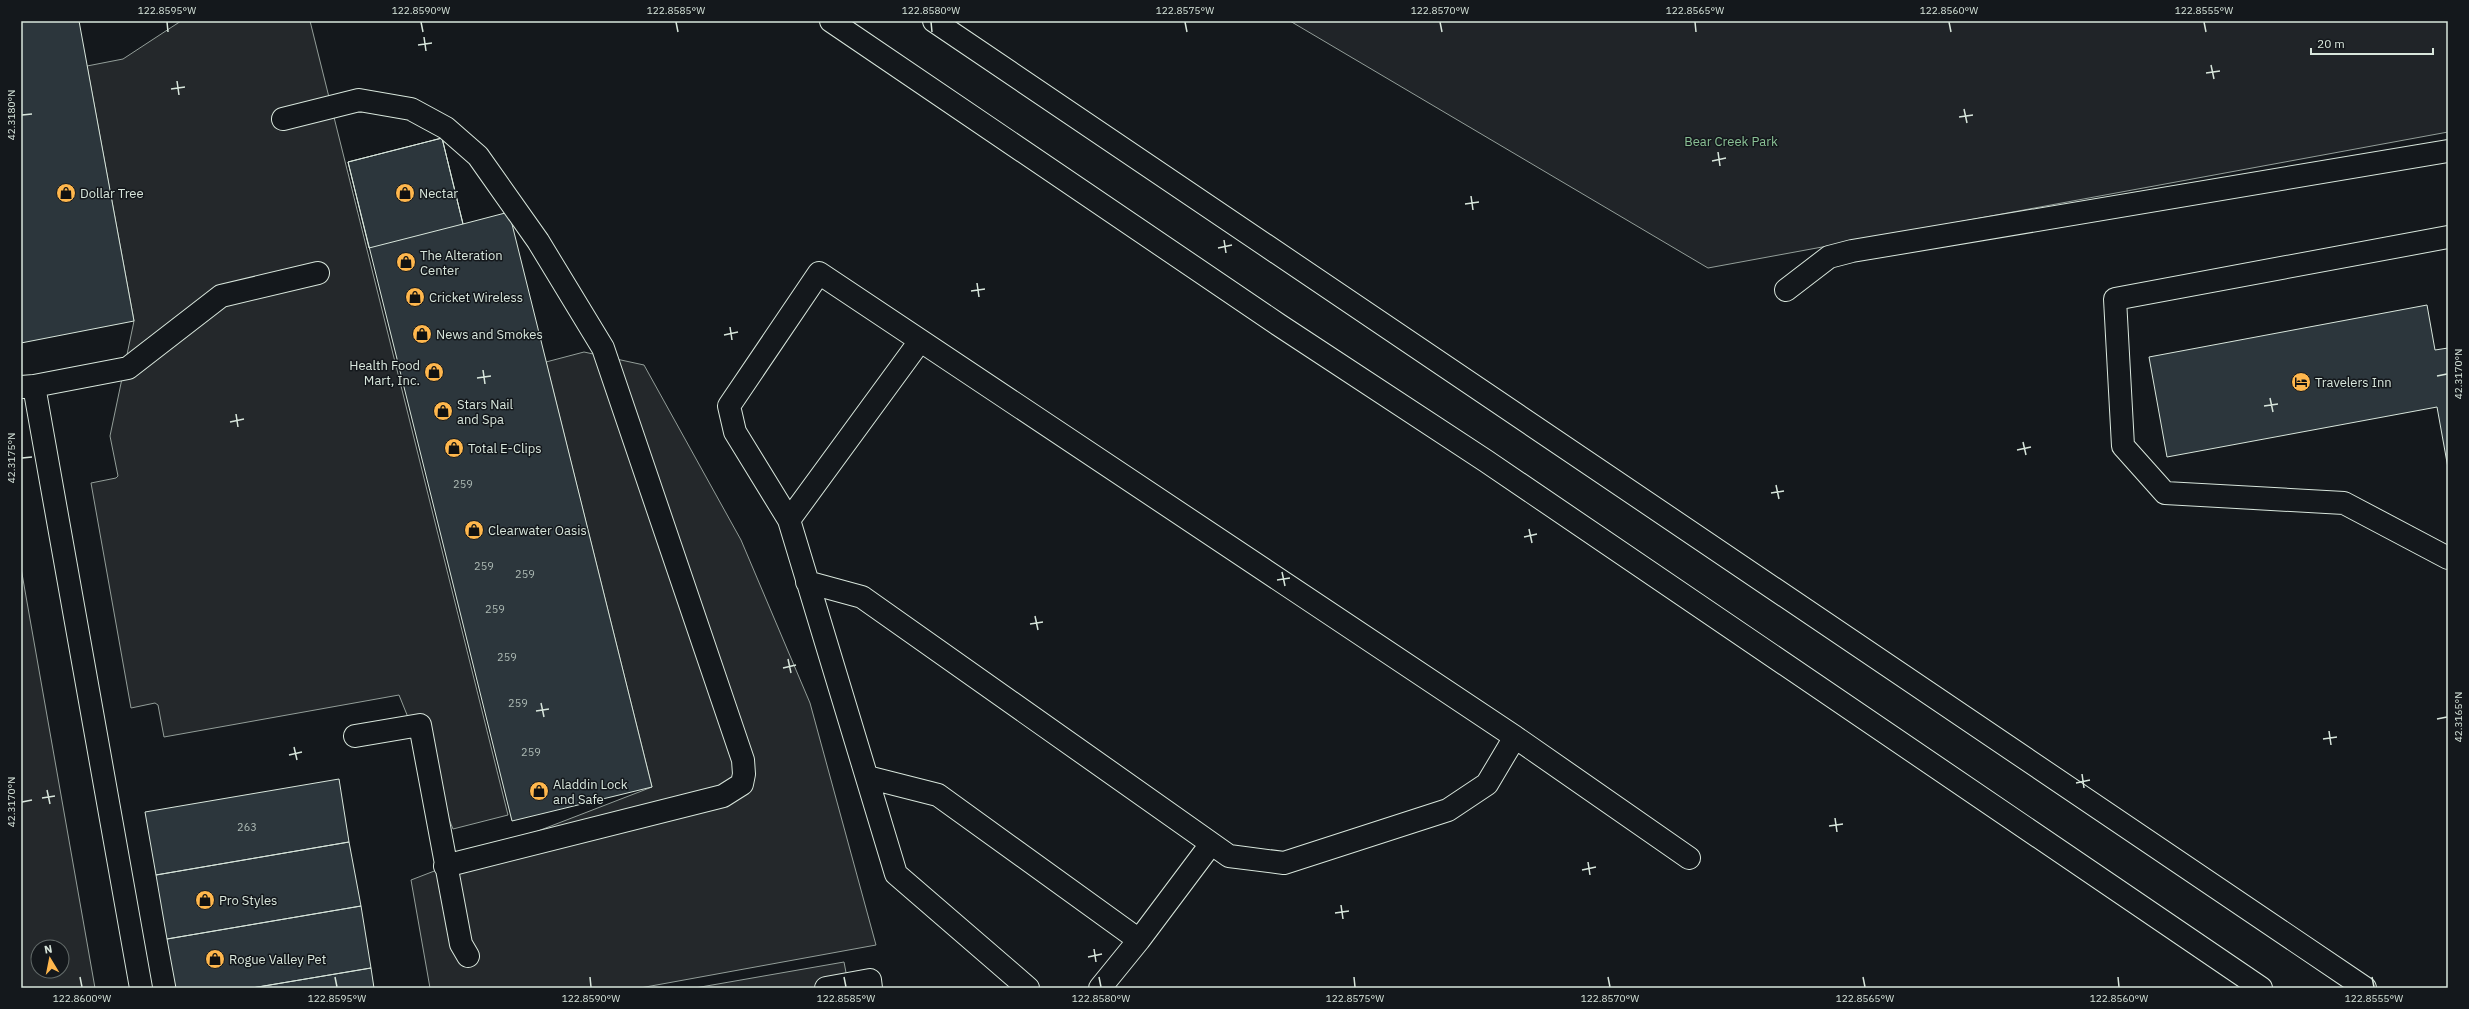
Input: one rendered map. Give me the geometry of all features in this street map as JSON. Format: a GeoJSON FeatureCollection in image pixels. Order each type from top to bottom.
{"type":"FeatureCollection","features":[{"type":"Feature","properties":{"kind":"main road"},"geometry":{"type":"LineString","coordinates":[[832,21],[1234,294],[1486,461],[2261,988]]}},
{"type":"Feature","properties":{"kind":"main road"},"geometry":{"type":"LineString","coordinates":[[934,21],[2365,988]]}},
{"type":"Feature","properties":{"kind":"main road"},"geometry":{"type":"LineString","coordinates":[[283,119],[359,100],[411,108],[446,128],[478,156],[538,240],[603,348],[743,760],[744,774],[742,784],[723,796],[445,866]]}},
{"type":"Feature","properties":{"kind":"main road"},"geometry":{"type":"LineString","coordinates":[[1786,290],[1829,257],[1852,251],[2448,151]]}},
{"type":"Feature","properties":{"kind":"main road"},"geometry":{"type":"LineString","coordinates":[[2448,237],[2115,299],[2123,446],[2165,493],[2344,503],[2448,558]]}},
{"type":"Feature","properties":{"kind":"main road"},"geometry":{"type":"LineString","coordinates":[[141,988],[28,386],[128,368],[221,296],[318,272]]}},
{"type":"Feature","properties":{"kind":"main road"},"geometry":{"type":"LineString","coordinates":[[1028,988],[896,874],[789,520],[735,432],[729,406],[819,273],[1515,737],[1689,858]]}},
{"type":"Feature","properties":{"kind":"main road"},"geometry":{"type":"LineString","coordinates":[[789,520],[920,341]]}},
{"type":"Feature","properties":{"kind":"main road"},"geometry":{"type":"LineString","coordinates":[[807,582],[862,597],[1229,856],[1284,863],[1448,810],[1486,784],[1515,737]]}},
{"type":"Feature","properties":{"kind":"main road"},"geometry":{"type":"LineString","coordinates":[[355,736],[420,725],[460,944],[468,956]]}},
{"type":"Feature","properties":{"kind":"main road"},"geometry":{"type":"LineString","coordinates":[[867,778],[938,794],[1139,940]]}},
{"type":"Feature","properties":{"kind":"main road"},"geometry":{"type":"LineString","coordinates":[[1100,988],[1139,940],[1211,844]]}},
{"type":"Feature","properties":{"kind":"main road"},"geometry":{"type":"LineString","coordinates":[[826,988],[870,980],[871,988]]}},
{"type":"Feature","properties":{"kind":"green space","name":"Bear Creek Park"},"geometry":{"type":"Polygon","coordinates":[[[1290,21],[2448,21],[2448,132],[1708,268],[1290,21]]]}},
{"type":"Feature","properties":{"kind":"shaded area"},"geometry":{"type":"Polygon","coordinates":[[[181,21],[310,21],[508,815],[453,829],[399,695],[164,737],[158,705],[155,703],[131,708],[91,483],[116,478],[118,476],[110,436],[134,321],[87,66],[123,59],[181,21]]]}},
{"type":"Feature","properties":{"kind":"shaded area"},"geometry":{"type":"Polygon","coordinates":[[[584,352],[644,365],[741,540],[810,703],[876,945],[640,988],[430,988],[411,880],[652,787],[546,362],[584,352]]]}},
{"type":"Feature","properties":{"kind":"shaded area"},"geometry":{"type":"Polygon","coordinates":[[[21,568],[95,988],[21,988],[21,568]]]}},
{"type":"Feature","properties":{"kind":"shaded area"},"geometry":{"type":"Polygon","coordinates":[[[844,962],[849,988],[695,988],[844,962]]]}},
{"type":"Feature","properties":{"kind":"building","name":"Dollar Tree"},"geometry":{"type":"Polygon","coordinates":[[[21,21],[79,21],[134,321],[21,343],[21,21]]]}},
{"type":"Feature","properties":{"kind":"building"},"geometry":{"type":"Polygon","coordinates":[[[442,138],[463,224],[509,212],[652,787],[512,821],[348,162],[442,138]]]}},
{"type":"Feature","properties":{"kind":"building","name":"Nectar"},"geometry":{"type":"Polygon","coordinates":[[[442,138],[463,224],[369,248],[348,162],[442,138]]]}},
{"type":"Feature","properties":{"kind":"building","name":"Travelers Inn"},"geometry":{"type":"Polygon","coordinates":[[[2427,305],[2435,350],[2448,348],[2448,468],[2437,407],[2167,457],[2149,357],[2427,305]]]}},
{"type":"Feature","properties":{"kind":"building"},"geometry":{"type":"Polygon","coordinates":[[[339,779],[349,842],[156,875],[145,812],[339,779]]]}},
{"type":"Feature","properties":{"kind":"building"},"geometry":{"type":"Polygon","coordinates":[[[349,842],[361,906],[167,939],[156,875],[349,842]]]}},
{"type":"Feature","properties":{"kind":"building"},"geometry":{"type":"Polygon","coordinates":[[[361,906],[371,968],[252,988],[176,988],[167,939],[361,906]]]}},
{"type":"Feature","properties":{"kind":"building"},"geometry":{"type":"Polygon","coordinates":[[[371,968],[374,988],[252,988],[371,968]]]}},
{"type":"Feature","properties":{"kind":"place","name":"Dollar Tree"},"geometry":{"type":"Point","coordinates":[66,193]}},
{"type":"Feature","properties":{"kind":"place","name":"Nectar"},"geometry":{"type":"Point","coordinates":[405,193]}},
{"type":"Feature","properties":{"kind":"place","name":"The Alteration Center"},"geometry":{"type":"Point","coordinates":[406,262]}},
{"type":"Feature","properties":{"kind":"place","name":"Cricket Wireless"},"geometry":{"type":"Point","coordinates":[415,297]}},
{"type":"Feature","properties":{"kind":"place","name":"News and Smokes"},"geometry":{"type":"Point","coordinates":[422,334]}},
{"type":"Feature","properties":{"kind":"place","name":"Health Food Mart, Inc."},"geometry":{"type":"Point","coordinates":[434,372]}},
{"type":"Feature","properties":{"kind":"place","name":"Travelers Inn"},"geometry":{"type":"Point","coordinates":[2301,382]}},
{"type":"Feature","properties":{"kind":"place","name":"Stars Nail and Spa"},"geometry":{"type":"Point","coordinates":[443,411]}},
{"type":"Feature","properties":{"kind":"place","name":"Total E-Clips"},"geometry":{"type":"Point","coordinates":[454,448]}},
{"type":"Feature","properties":{"kind":"place","name":"Clearwater Oasis"},"geometry":{"type":"Point","coordinates":[474,530]}},
{"type":"Feature","properties":{"kind":"place","name":"Aladdin Lock and Safe"},"geometry":{"type":"Point","coordinates":[539,791]}},
{"type":"Feature","properties":{"kind":"place","name":"Pro Styles"},"geometry":{"type":"Point","coordinates":[205,900]}},
{"type":"Feature","properties":{"kind":"place","name":"Rogue Valley Pet"},"geometry":{"type":"Point","coordinates":[215,959]}}]}
